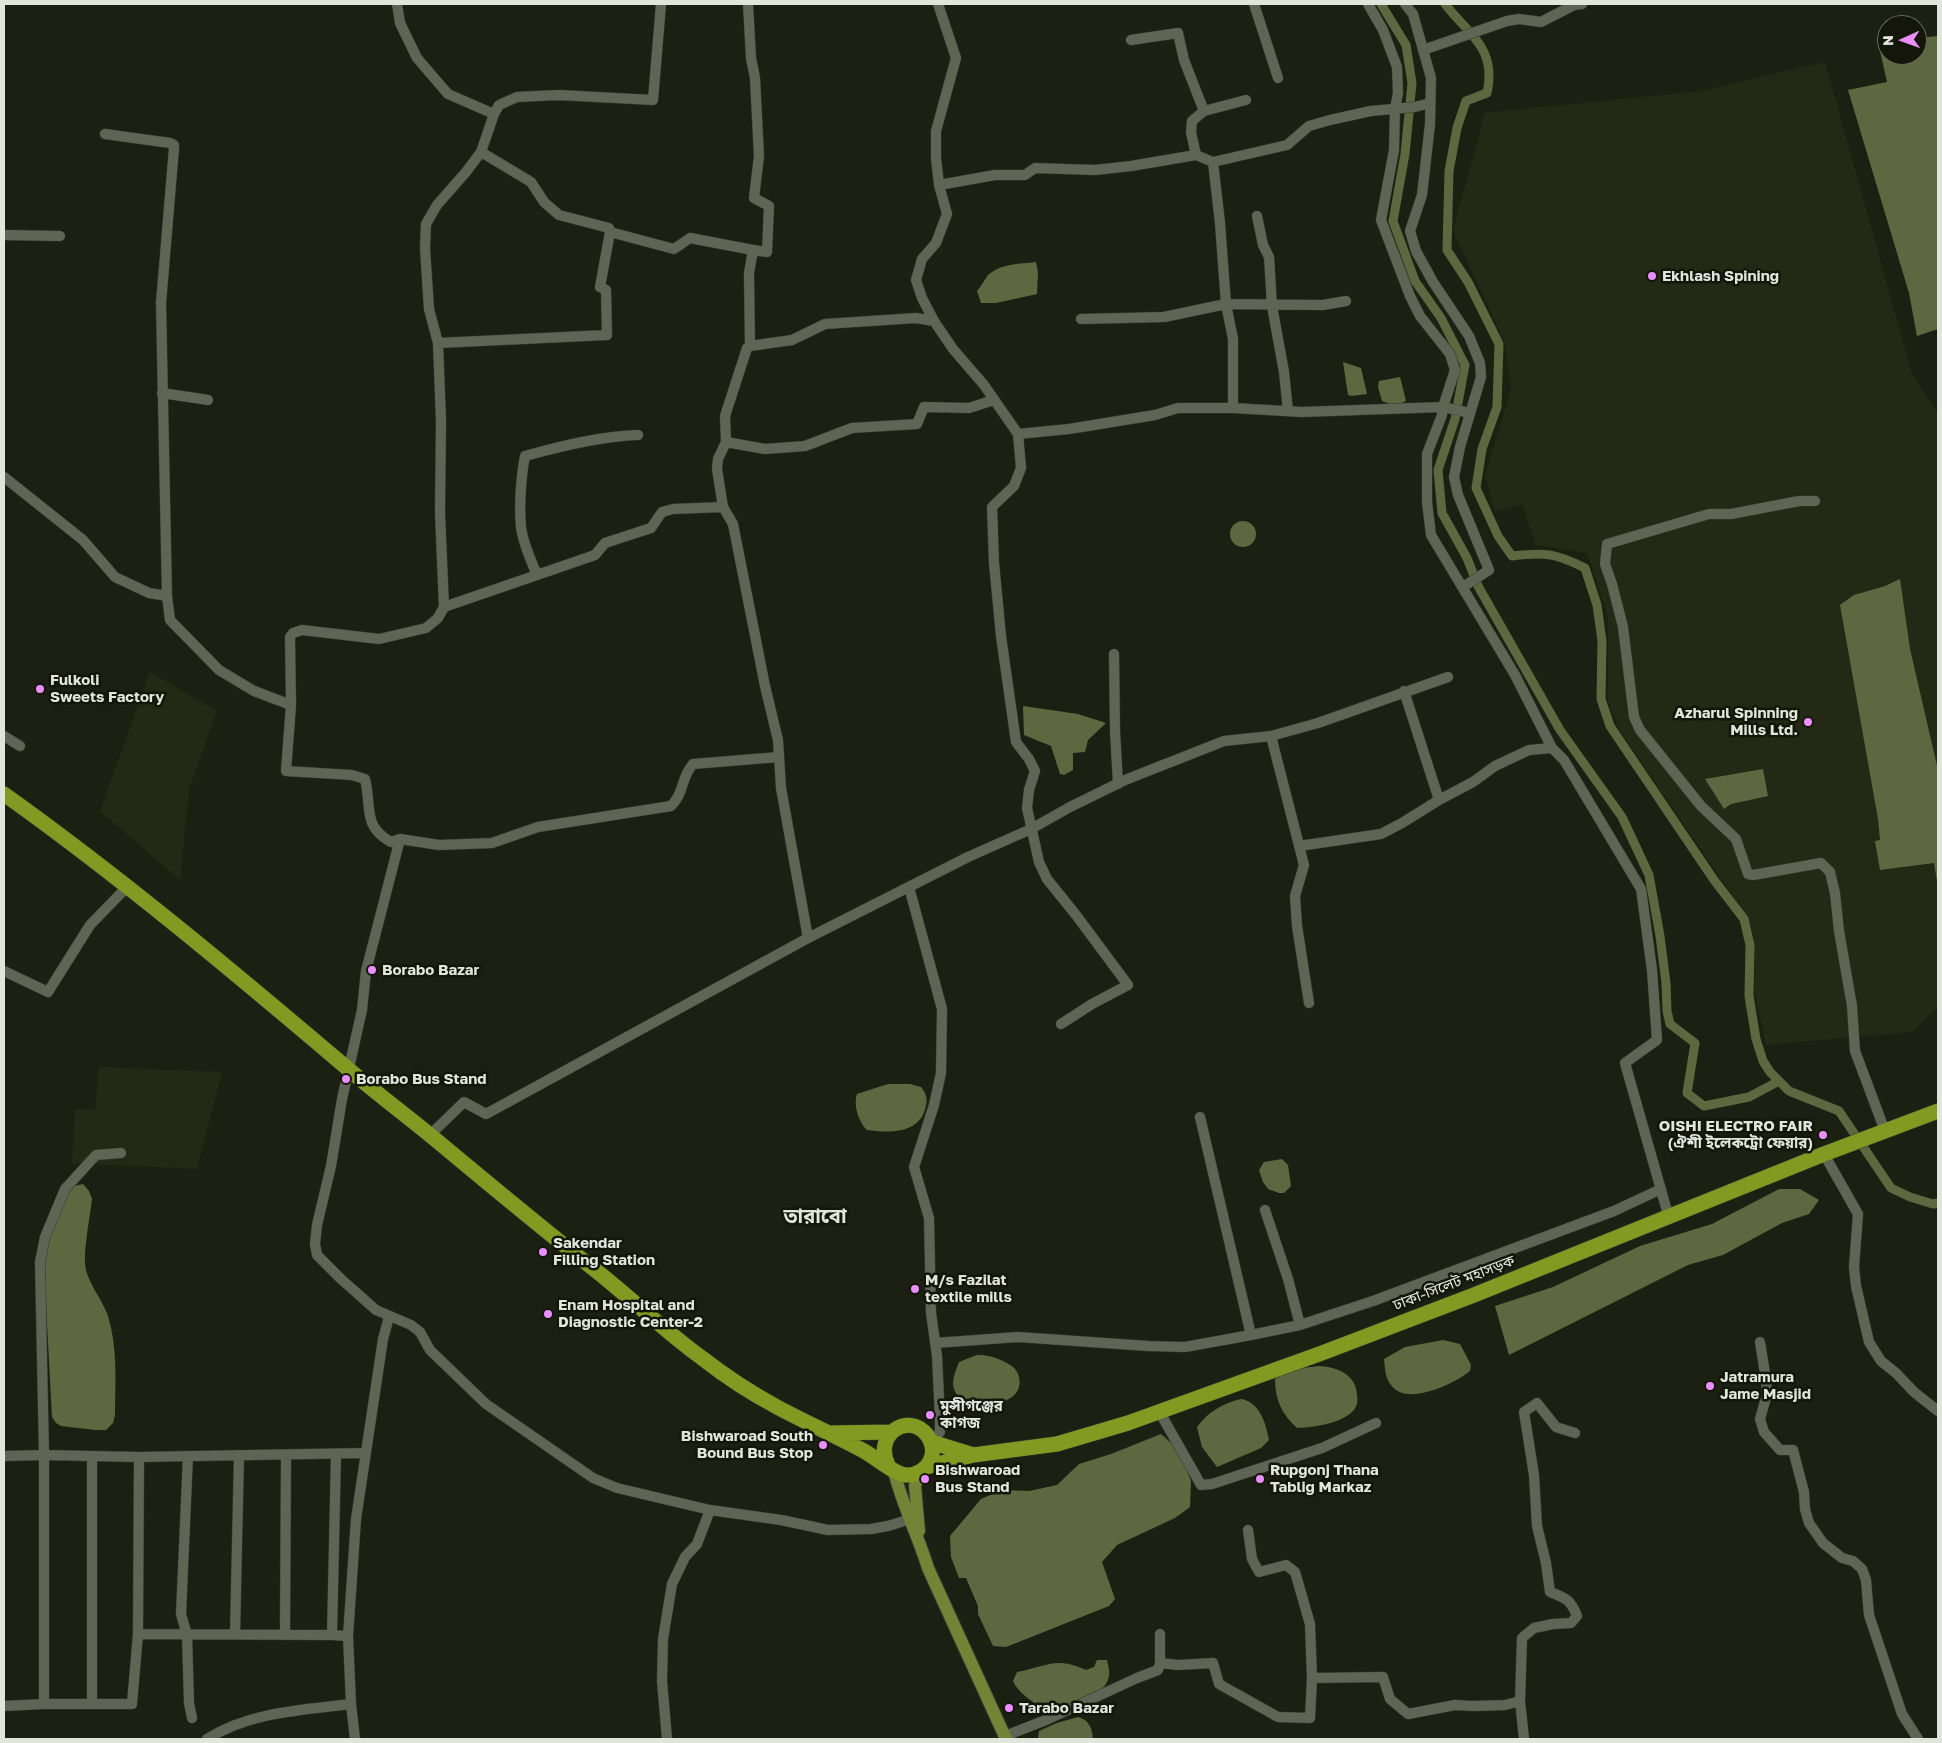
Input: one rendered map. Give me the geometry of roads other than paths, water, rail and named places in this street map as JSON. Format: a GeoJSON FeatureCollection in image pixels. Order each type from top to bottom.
{"type":"FeatureCollection","features":[{"type":"Feature","properties":{"kind":"highway"},"geometry":{"type":"LineString","coordinates":[[4,794],[80,848],[128,886],[281,1010],[545,1232],[714,1368],[775,1406],[828,1433],[902,1475],[911,1475],[923,1470],[932,1455],[931,1442],[927,1435],[920,1429],[912,1426],[904,1426],[891,1432],[828,1433]]}},
{"type":"Feature","properties":{"kind":"highway","name":"ঢাকা-সিলেট মহাসড়ক"},"geometry":{"type":"LineString","coordinates":[[923,1470],[973,1455],[1057,1444],[1159,1411],[1340,1346],[1669,1218],[1824,1154],[1938,1111]]}},
{"type":"Feature","properties":{"kind":"highway"},"geometry":{"type":"LineString","coordinates":[[891,1432],[885,1441],[883,1449],[884,1458],[891,1468]]}},
{"type":"Feature","properties":{"kind":"highway","name":"ঢাকা-সিলেট মহাসড়ক"},"geometry":{"type":"LineString","coordinates":[[931,1442],[973,1455]]}},
{"type":"Feature","properties":{"kind":"main road"},"geometry":{"type":"LineString","coordinates":[[891,1468],[914,1518],[928,1568],[1005,1737]]}},
{"type":"Feature","properties":{"kind":"main road"},"geometry":{"type":"LineString","coordinates":[[914,1518],[915,1486],[923,1470]]}},
{"type":"Feature","properties":{"kind":"street"},"geometry":{"type":"LineString","coordinates":[[397,4],[400,23],[416,58],[448,94],[494,114]]}},
{"type":"Feature","properties":{"kind":"street"},"geometry":{"type":"LineString","coordinates":[[661,4],[652,100],[559,95],[516,97],[499,105],[481,152],[437,205],[426,224],[425,248],[429,309],[438,343],[441,421],[440,513],[444,606],[438,618],[426,628],[380,639],[302,630],[293,633],[290,637],[291,705],[286,771],[352,775],[364,780],[367,790],[370,821],[379,835],[391,842],[400,839],[439,845],[492,843],[538,827],[671,806],[679,798],[686,772],[693,764],[779,757]]}},
{"type":"Feature","properties":{"kind":"street"},"geometry":{"type":"LineString","coordinates":[[610,232],[674,249],[690,238],[767,252],[769,206],[754,198],[759,156],[755,78],[751,58],[748,4]]}},
{"type":"Feature","properties":{"kind":"street"},"geometry":{"type":"LineString","coordinates":[[938,4],[956,58],[936,131],[936,158],[947,214],[936,243],[922,259],[916,280],[922,298],[934,321],[953,349],[984,385],[1018,434],[1021,468],[1014,486],[992,507],[994,563],[1016,742],[1029,759],[1035,771],[1029,790],[1027,808],[1031,830],[1039,862],[1046,879],[1076,915],[1128,986],[1092,1004],[1061,1024]]}},
{"type":"Feature","properties":{"kind":"street"},"geometry":{"type":"LineString","coordinates":[[1254,4],[1278,78]]}},
{"type":"Feature","properties":{"kind":"street"},"geometry":{"type":"LineString","coordinates":[[1368,4],[1383,30],[1397,67],[1398,93],[1394,150],[1381,220],[1410,296],[1420,316],[1450,354],[1455,370],[1445,407],[1427,454],[1427,502],[1431,535],[1515,675],[1552,748],[1564,760],[1641,889],[1652,970],[1657,1040],[1624,1063],[1669,1218]]}},
{"type":"Feature","properties":{"kind":"street"},"geometry":{"type":"LineString","coordinates":[[1405,4],[1413,14],[1431,78],[1430,124],[1422,195],[1410,231],[1416,251],[1433,282],[1469,336],[1480,363],[1481,377],[1460,447],[1454,477],[1458,495],[1489,570],[1463,587]]}},
{"type":"Feature","properties":{"kind":"street"},"geometry":{"type":"LineString","coordinates":[[1423,50],[1507,21],[1519,19],[1527,22],[1541,22],[1574,5],[1582,4]]}},
{"type":"Feature","properties":{"kind":"street"},"geometry":{"type":"LineString","coordinates":[[1131,40],[1178,33],[1184,60],[1204,110]]}},
{"type":"Feature","properties":{"kind":"street"},"geometry":{"type":"LineString","coordinates":[[1196,155],[1191,132],[1192,121],[1204,110],[1246,100]]}},
{"type":"Feature","properties":{"kind":"street"},"geometry":{"type":"LineString","coordinates":[[940,185],[995,175],[1025,176],[1035,168],[1095,170],[1196,155],[1213,162],[1287,145],[1309,126],[1330,120],[1430,103]]}},
{"type":"Feature","properties":{"kind":"street"},"geometry":{"type":"LineString","coordinates":[[105,134],[174,145],[161,303],[167,596],[170,620],[219,670],[254,691],[291,705]]}},
{"type":"Feature","properties":{"kind":"street"},"geometry":{"type":"LineString","coordinates":[[438,343],[607,334],[606,290],[600,287],[610,232],[609,228],[559,215],[544,202],[531,182],[481,152]]}},
{"type":"Feature","properties":{"kind":"street"},"geometry":{"type":"LineString","coordinates":[[1213,162],[1220,222],[1226,304],[1233,339],[1233,408]]}},
{"type":"Feature","properties":{"kind":"street"},"geometry":{"type":"LineString","coordinates":[[1257,216],[1269,258],[1272,306],[1284,372],[1288,411]]}},
{"type":"Feature","properties":{"kind":"street"},"geometry":{"type":"LineString","coordinates":[[4,234],[60,236]]}},
{"type":"Feature","properties":{"kind":"street"},"geometry":{"type":"LineString","coordinates":[[750,346],[749,273],[753,250]]}},
{"type":"Feature","properties":{"kind":"street"},"geometry":{"type":"LineString","coordinates":[[1081,319],[1164,317],[1226,304],[1272,306],[1323,305],[1346,301]]}},
{"type":"Feature","properties":{"kind":"street"},"geometry":{"type":"LineString","coordinates":[[808,938],[781,788],[778,740],[763,677],[733,524],[722,507],[717,469],[718,459],[726,442],[725,416],[747,348],[750,346],[792,340],[825,324],[916,318],[934,321]]}},
{"type":"Feature","properties":{"kind":"street"},"geometry":{"type":"LineString","coordinates":[[162,392],[208,400]]}},
{"type":"Feature","properties":{"kind":"street"},"geometry":{"type":"LineString","coordinates":[[726,442],[765,449],[805,446],[852,428],[917,424],[924,407],[969,408],[994,400]]}},
{"type":"Feature","properties":{"kind":"street"},"geometry":{"type":"LineString","coordinates":[[1018,434],[1069,429],[1155,415],[1178,408],[1233,408],[1302,412],[1445,407],[1470,413]]}},
{"type":"Feature","properties":{"kind":"street"},"geometry":{"type":"LineString","coordinates":[[537,575],[527,551],[521,527],[525,456],[553,448],[595,440],[638,435]]}},
{"type":"Feature","properties":{"kind":"street"},"geometry":{"type":"LineString","coordinates":[[4,477],[83,540],[115,577],[149,593],[167,596]]}},
{"type":"Feature","properties":{"kind":"street"},"geometry":{"type":"LineString","coordinates":[[1815,501],[1799,501],[1731,514],[1709,514],[1607,544],[1605,564],[1623,627],[1634,717],[1640,730],[1701,806],[1736,839],[1748,874],[1752,875],[1821,863],[1830,872],[1835,893],[1839,931],[1852,1006],[1854,1052],[1882,1132]]}},
{"type":"Feature","properties":{"kind":"street"},"geometry":{"type":"LineString","coordinates":[[444,606],[595,555],[605,543],[651,528],[662,512],[673,509],[722,507]]}},
{"type":"Feature","properties":{"kind":"street"},"geometry":{"type":"LineString","coordinates":[[1114,654],[1118,784]]}},
{"type":"Feature","properties":{"kind":"street"},"geometry":{"type":"LineString","coordinates":[[430,1135],[464,1102],[486,1114],[808,938],[968,857],[1031,830],[1070,807],[1118,784],[1224,742],[1271,736],[1318,723],[1448,677]]}},
{"type":"Feature","properties":{"kind":"street"},"geometry":{"type":"LineString","coordinates":[[1404,691],[1439,800]]}},
{"type":"Feature","properties":{"kind":"street"},"geometry":{"type":"LineString","coordinates":[[4,736],[20,746]]}},
{"type":"Feature","properties":{"kind":"street"},"geometry":{"type":"LineString","coordinates":[[1271,736],[1304,865],[1294,896],[1309,1003]]}},
{"type":"Feature","properties":{"kind":"street"},"geometry":{"type":"LineString","coordinates":[[1299,846],[1381,834],[1473,782],[1495,766],[1529,750],[1552,748]]}},
{"type":"Feature","properties":{"kind":"street"},"geometry":{"type":"LineString","coordinates":[[400,839],[366,971],[362,1010],[342,1099],[331,1166],[317,1225],[315,1244],[317,1255],[376,1310],[411,1325],[420,1332],[430,1350],[486,1404],[585,1473],[617,1488],[710,1510],[780,1520],[828,1530],[871,1529],[914,1518]]}},
{"type":"Feature","properties":{"kind":"street"},"geometry":{"type":"LineString","coordinates":[[4,971],[48,992],[90,925],[128,886]]}},
{"type":"Feature","properties":{"kind":"street"},"geometry":{"type":"LineString","coordinates":[[909,887],[942,1009],[941,1074],[934,1105],[914,1167],[929,1218],[931,1313],[935,1343],[940,1432],[931,1442]]}},
{"type":"Feature","properties":{"kind":"street"},"geometry":{"type":"LineString","coordinates":[[1200,1117],[1251,1336]]}},
{"type":"Feature","properties":{"kind":"street"},"geometry":{"type":"LineString","coordinates":[[44,1704],[44,1455],[40,1262],[45,1237],[65,1189],[96,1155],[121,1153]]}},
{"type":"Feature","properties":{"kind":"street"},"geometry":{"type":"LineString","coordinates":[[1824,1154],[1858,1214],[1854,1267],[1856,1286],[1869,1342],[1881,1361],[1896,1373],[1914,1392],[1938,1411]]}},
{"type":"Feature","properties":{"kind":"street"},"geometry":{"type":"LineString","coordinates":[[935,1343],[1018,1337],[1148,1346],[1184,1346],[1251,1336],[1300,1325],[1373,1301],[1614,1211],[1661,1189]]}},
{"type":"Feature","properties":{"kind":"street"},"geometry":{"type":"LineString","coordinates":[[1265,1210],[1288,1279],[1300,1325]]}},
{"type":"Feature","properties":{"kind":"street"},"geometry":{"type":"LineString","coordinates":[[355,1739],[350,1704],[348,1636],[356,1519],[383,1339],[389,1317]]}},
{"type":"Feature","properties":{"kind":"street"},"geometry":{"type":"LineString","coordinates":[[1760,1342],[1766,1380],[1766,1394],[1760,1419],[1764,1432],[1780,1450],[1793,1450],[1804,1492],[1805,1509],[1809,1522],[1823,1543],[1842,1558],[1853,1561],[1862,1569],[1866,1580],[1869,1615],[1902,1714],[1918,1739]]}},
{"type":"Feature","properties":{"kind":"street"},"geometry":{"type":"LineString","coordinates":[[1524,1739],[1520,1701],[1522,1638],[1534,1628],[1571,1623],[1577,1616],[1573,1604],[1564,1597],[1550,1592],[1538,1526],[1534,1475],[1524,1412],[1537,1403],[1556,1427],[1575,1433]]}},
{"type":"Feature","properties":{"kind":"street"},"geometry":{"type":"LineString","coordinates":[[1159,1411],[1201,1485],[1212,1484],[1322,1448],[1376,1423]]}},
{"type":"Feature","properties":{"kind":"street"},"geometry":{"type":"LineString","coordinates":[[4,1456],[286,1456],[365,1453]]}},
{"type":"Feature","properties":{"kind":"street"},"geometry":{"type":"LineString","coordinates":[[332,1635],[336,1454]]}},
{"type":"Feature","properties":{"kind":"street"},"geometry":{"type":"LineString","coordinates":[[188,1456],[182,1614],[187,1635],[188,1703],[192,1718]]}},
{"type":"Feature","properties":{"kind":"street"},"geometry":{"type":"LineString","coordinates":[[235,1634],[239,1456]]}},
{"type":"Feature","properties":{"kind":"street"},"geometry":{"type":"LineString","coordinates":[[285,1635],[286,1456]]}},
{"type":"Feature","properties":{"kind":"street"},"geometry":{"type":"LineString","coordinates":[[92,1457],[92,1703]]}},
{"type":"Feature","properties":{"kind":"street"},"geometry":{"type":"LineString","coordinates":[[4,1706],[92,1703],[132,1704],[138,1634],[139,1457]]}},
{"type":"Feature","properties":{"kind":"street"},"geometry":{"type":"LineString","coordinates":[[667,1739],[662,1681],[662,1639],[672,1584],[685,1557],[697,1544],[710,1510]]}},
{"type":"Feature","properties":{"kind":"street"},"geometry":{"type":"LineString","coordinates":[[1160,1663],[1178,1665],[1213,1663],[1219,1684],[1278,1717],[1310,1718],[1312,1678],[1310,1624],[1295,1572],[1286,1565],[1259,1572],[1252,1559],[1248,1530]]}},
{"type":"Feature","properties":{"kind":"street"},"geometry":{"type":"LineString","coordinates":[[138,1634],[348,1636]]}},
{"type":"Feature","properties":{"kind":"street"},"geometry":{"type":"LineString","coordinates":[[1005,1737],[1158,1670],[1160,1663],[1160,1634]]}},
{"type":"Feature","properties":{"kind":"street"},"geometry":{"type":"LineString","coordinates":[[1312,1678],[1383,1677],[1390,1699],[1408,1714],[1455,1705],[1505,1705],[1520,1701]]}},
{"type":"Feature","properties":{"kind":"street"},"geometry":{"type":"LineString","coordinates":[[207,1739],[229,1726],[279,1713],[350,1704]]}},
{"type":"Feature","properties":{"kind":"waterway"},"geometry":{"type":"LineString","coordinates":[[1381,4],[1406,45],[1412,83],[1405,154],[1393,221],[1415,281],[1441,318],[1465,365],[1455,419],[1438,470],[1442,513],[1467,558],[1478,586],[1560,730],[1622,817],[1649,875],[1660,936],[1666,983],[1667,1011],[1670,1024],[1695,1043],[1687,1093],[1704,1106],[1749,1097],[1779,1081]]}},
{"type":"Feature","properties":{"kind":"waterway"},"geometry":{"type":"LineString","coordinates":[[1445,4],[1479,43],[1488,64],[1489,78],[1487,93],[1466,101],[1457,128],[1449,171],[1447,250],[1468,282],[1499,344],[1497,407],[1482,449],[1476,488],[1498,536],[1512,556],[1550,555],[1566,559],[1585,568],[1597,605],[1602,641],[1601,699],[1610,726],[1714,880],[1744,919],[1750,945],[1749,996],[1756,1039],[1763,1061],[1770,1072],[1789,1091],[1839,1111],[1891,1188],[1910,1197],[1933,1204],[1938,1203]]}},
{"type":"Feature","properties":{"kind":"place","name":"Ekhlash Spining"},"geometry":{"type":"Point","coordinates":[1652,276]}},
{"type":"Feature","properties":{"kind":"place","name":"Fulkoli Sweets Factory"},"geometry":{"type":"Point","coordinates":[40,689]}},
{"type":"Feature","properties":{"kind":"place","name":"Azharul Spinning Mills Ltd."},"geometry":{"type":"Point","coordinates":[1808,722]}},
{"type":"Feature","properties":{"kind":"place","name":"Borabo Bazar"},"geometry":{"type":"Point","coordinates":[372,970]}},
{"type":"Feature","properties":{"kind":"place","name":"Borabo Bus Stand"},"geometry":{"type":"Point","coordinates":[346,1079]}},
{"type":"Feature","properties":{"kind":"place","name":"OISHI ELECTRO FAIR (ঐশী ইলেকট্রো ফেয়ার)"},"geometry":{"type":"Point","coordinates":[1823,1135]}},
{"type":"Feature","properties":{"kind":"place","name":"Sakendar Filling Station"},"geometry":{"type":"Point","coordinates":[543,1252]}},
{"type":"Feature","properties":{"kind":"place","name":"M/s Fazilat textile mills"},"geometry":{"type":"Point","coordinates":[915,1289]}},
{"type":"Feature","properties":{"kind":"place","name":"Enam Hospital and Diagnostic Center-2"},"geometry":{"type":"Point","coordinates":[548,1314]}},
{"type":"Feature","properties":{"kind":"place","name":"Jatramura Jame Masjid"},"geometry":{"type":"Point","coordinates":[1710,1386]}},
{"type":"Feature","properties":{"kind":"place","name":"মুন্সীগঞ্জের কাগজ"},"geometry":{"type":"Point","coordinates":[930,1415]}},
{"type":"Feature","properties":{"kind":"place","name":"Bishwaroad South Bound Bus Stop"},"geometry":{"type":"Point","coordinates":[823,1445]}},
{"type":"Feature","properties":{"kind":"place","name":"Bishwaroad Bus Stand"},"geometry":{"type":"Point","coordinates":[925,1479]}},
{"type":"Feature","properties":{"kind":"place","name":"Rupgonj Thana Tablig Markaz"},"geometry":{"type":"Point","coordinates":[1260,1479]}},
{"type":"Feature","properties":{"kind":"place","name":"Tarabo Bazar"},"geometry":{"type":"Point","coordinates":[1009,1708]}},
{"type":"Feature","properties":{"kind":"district","name":"তারাবো"},"geometry":{"type":"Point","coordinates":[815,1217]}}]}
